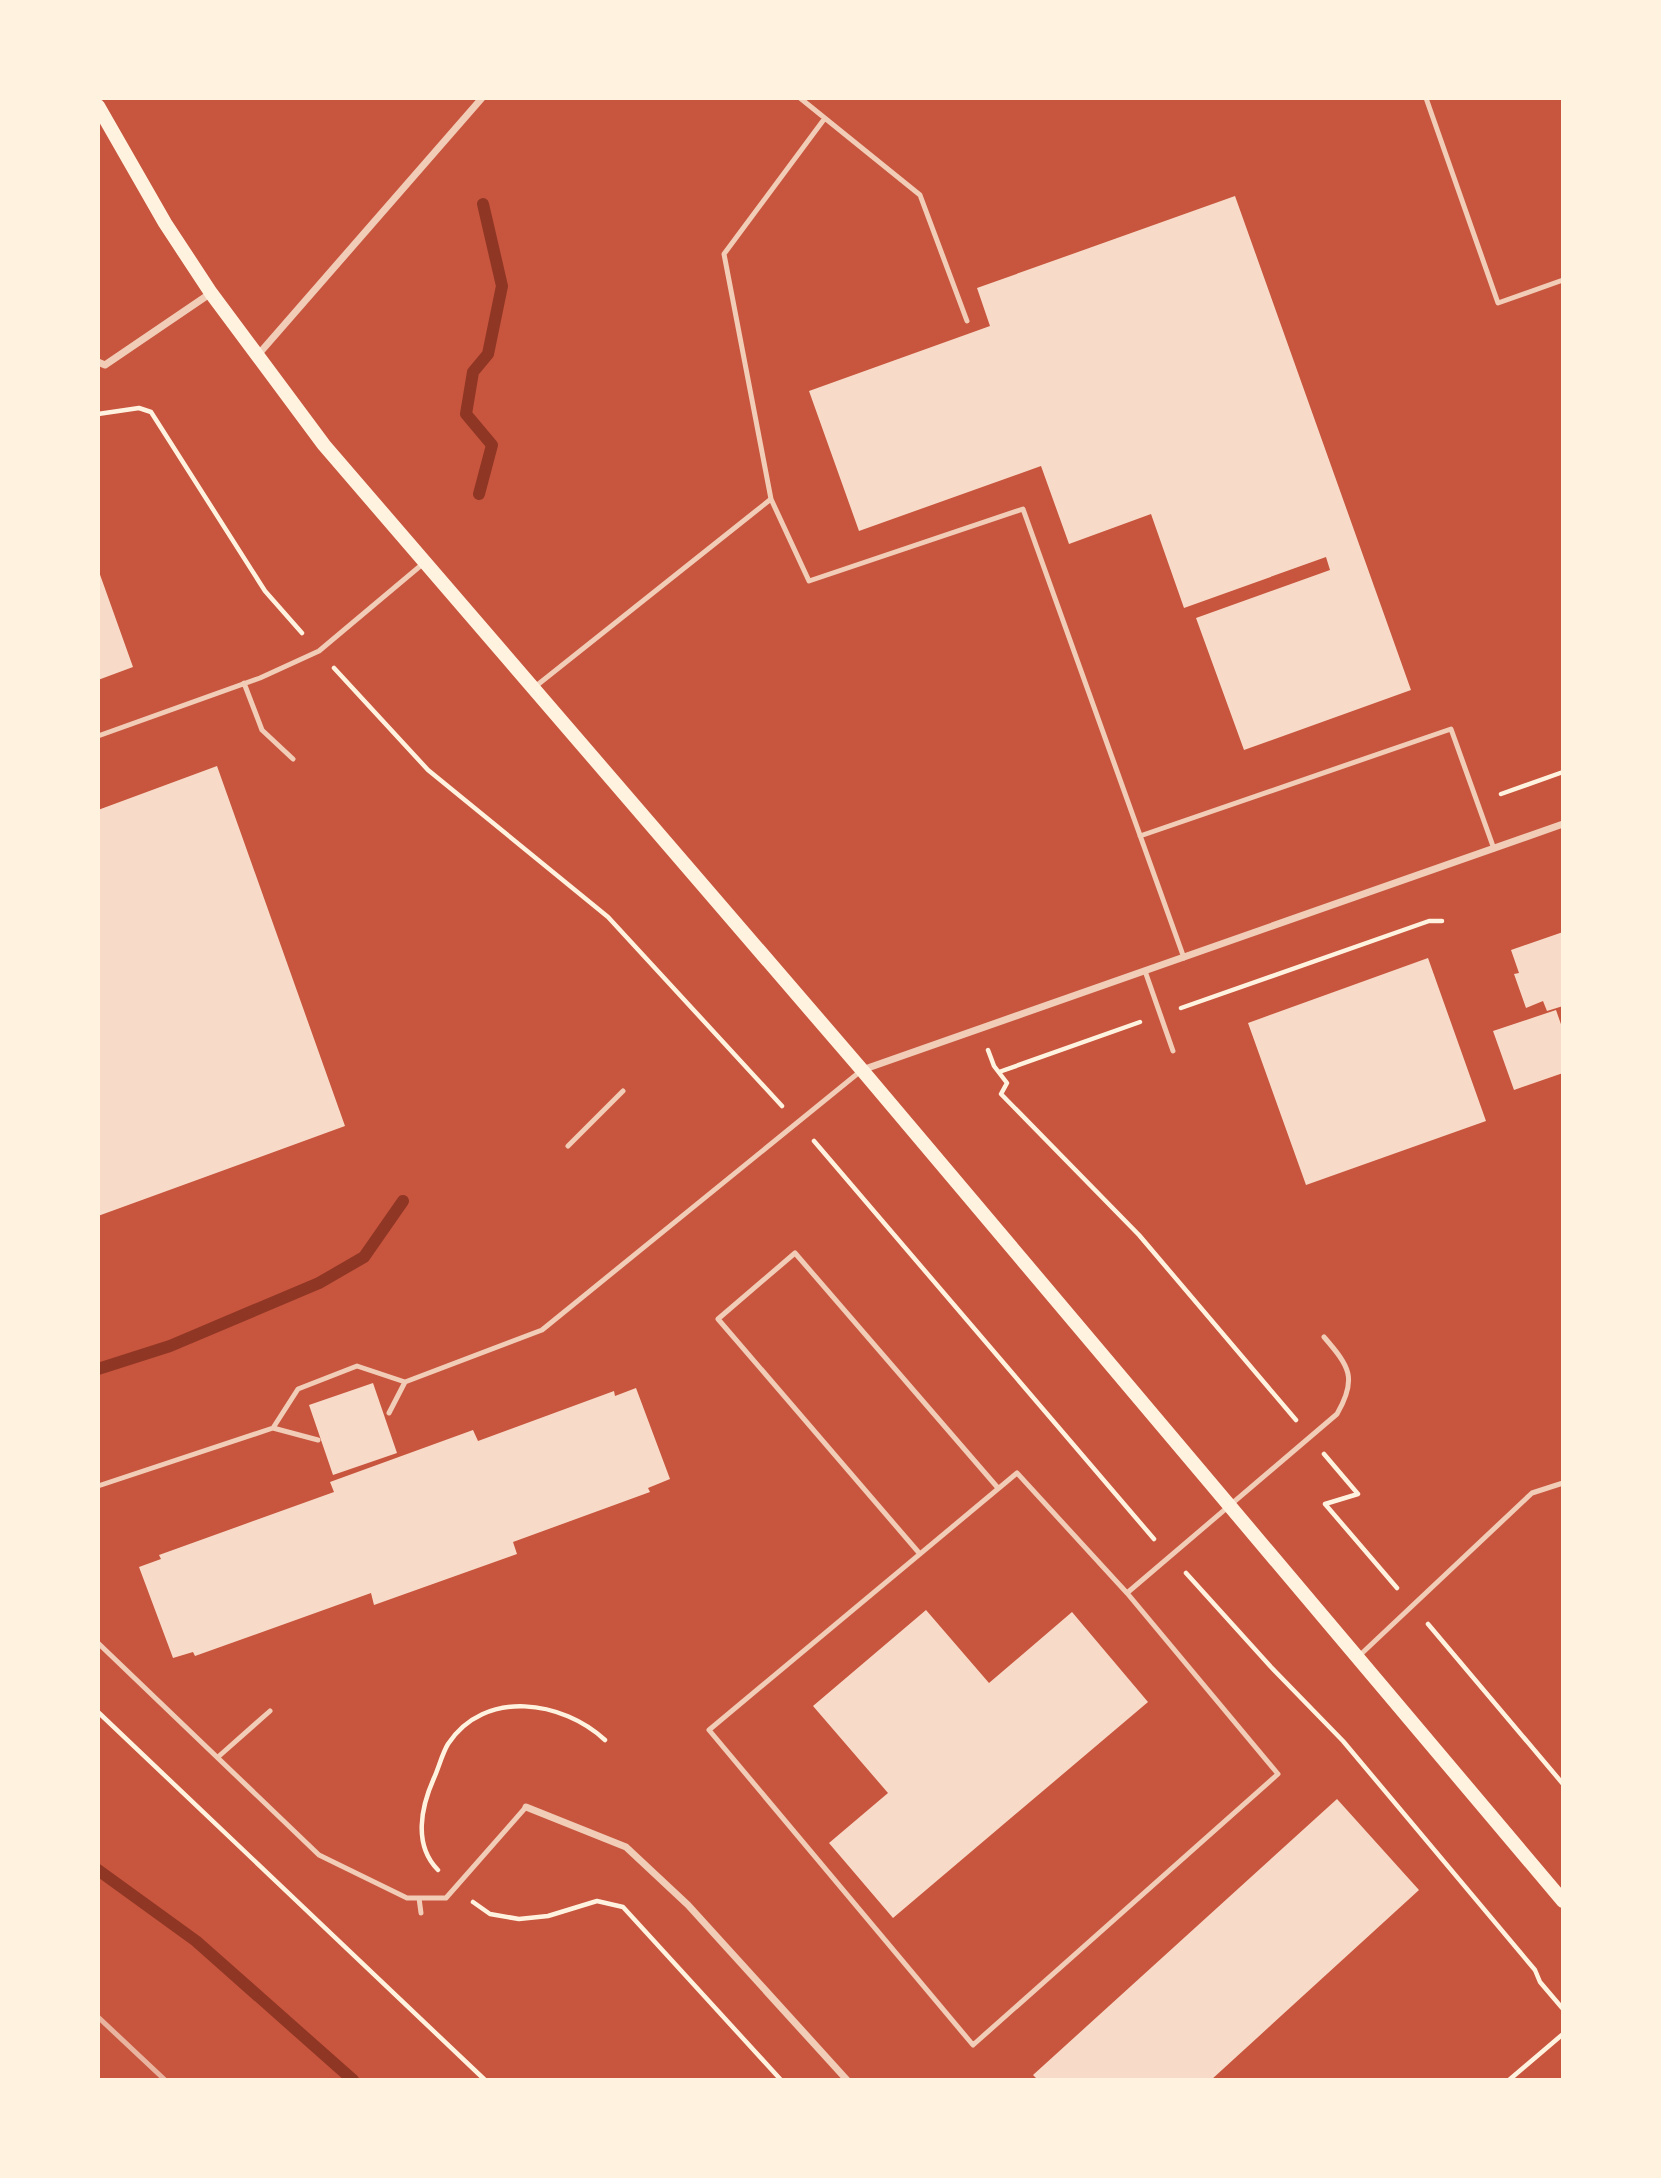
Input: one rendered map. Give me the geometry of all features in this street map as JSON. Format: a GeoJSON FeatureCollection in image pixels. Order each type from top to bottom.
{"type":"FeatureCollection","features":[{"type":"Feature","properties":{"kind":"main road"},"geometry":{"type":"LineString","coordinates":[[98,106],[165,223],[211,293],[324,445],[862,1070],[1563,1901]]}},
{"type":"Feature","properties":{"kind":"street"},"geometry":{"type":"LineString","coordinates":[[256,357],[482,98]]}},
{"type":"Feature","properties":{"kind":"street"},"geometry":{"type":"LineString","coordinates":[[98,362],[105,365],[211,293]]}},
{"type":"Feature","properties":{"kind":"street"},"geometry":{"type":"LineString","coordinates":[[862,1070],[1563,824]]}},
{"type":"Feature","properties":{"kind":"street"},"geometry":{"type":"LineString","coordinates":[[526,1807],[626,1847],[688,1905],[847,2080]]}},
{"type":"Feature","properties":{"kind":"lane"},"geometry":{"type":"LineString","coordinates":[[800,98],[920,195],[967,321]]}},
{"type":"Feature","properties":{"kind":"lane"},"geometry":{"type":"LineString","coordinates":[[1426,98],[1498,303],[1563,280]]}},
{"type":"Feature","properties":{"kind":"lane"},"geometry":{"type":"LineString","coordinates":[[825,118],[724,254],[771,499],[809,581],[1023,509],[1184,958]]}},
{"type":"Feature","properties":{"kind":"lane"},"geometry":{"type":"LineString","coordinates":[[533,688],[771,499]]}},
{"type":"Feature","properties":{"kind":"lane"},"geometry":{"type":"LineString","coordinates":[[98,736],[244,683],[319,651],[425,562]]}},
{"type":"Feature","properties":{"kind":"lane"},"geometry":{"type":"LineString","coordinates":[[244,683],[262,730],[293,758]]}},
{"type":"Feature","properties":{"kind":"lane"},"geometry":{"type":"LineString","coordinates":[[1140,836],[1451,729],[1494,849]]}},
{"type":"Feature","properties":{"kind":"lane"},"geometry":{"type":"LineString","coordinates":[[1145,971],[1173,1051]]}},
{"type":"Feature","properties":{"kind":"lane"},"geometry":{"type":"LineString","coordinates":[[272,1428],[298,1389],[356,1366],[405,1382],[541,1330],[862,1070]]}},
{"type":"Feature","properties":{"kind":"lane"},"geometry":{"type":"LineString","coordinates":[[568,1146],[623,1091]]}},
{"type":"Feature","properties":{"kind":"lane"},"geometry":{"type":"LineString","coordinates":[[920,1554],[718,1320],[796,1253],[998,1488]]}},
{"type":"Feature","properties":{"kind":"lane"},"geometry":{"type":"LineString","coordinates":[[1127,1593],[1337,1414],[1347,1396],[1351,1378],[1343,1359],[1324,1337]]}},
{"type":"Feature","properties":{"kind":"lane"},"geometry":{"type":"LineString","coordinates":[[389,1413],[405,1382]]}},
{"type":"Feature","properties":{"kind":"lane"},"geometry":{"type":"LineString","coordinates":[[98,1486],[272,1428],[318,1440]]}},
{"type":"Feature","properties":{"kind":"lane"},"geometry":{"type":"LineString","coordinates":[[1017,1473],[1127,1593],[1278,1774],[973,2045],[709,1730],[920,1554],[1017,1473]]}},
{"type":"Feature","properties":{"kind":"lane"},"geometry":{"type":"LineString","coordinates":[[1357,1658],[1532,1493],[1563,1483]]}},
{"type":"Feature","properties":{"kind":"lane"},"geometry":{"type":"LineString","coordinates":[[98,1643],[319,1855],[407,1898],[446,1898],[526,1807]]}},
{"type":"Feature","properties":{"kind":"lane"},"geometry":{"type":"LineString","coordinates":[[218,1757],[270,1711]]}},
{"type":"Feature","properties":{"kind":"lane"},"geometry":{"type":"LineString","coordinates":[[419,1898],[421,1913]]}},
{"type":"Feature","properties":{"kind":"path"},"geometry":{"type":"LineString","coordinates":[[98,414],[139,408],[150,412],[265,592],[428,770],[608,917],[781,1104]]}},
{"type":"Feature","properties":{"kind":"path"},"geometry":{"type":"LineString","coordinates":[[1501,794],[1563,772]]}},
{"type":"Feature","properties":{"kind":"path"},"geometry":{"type":"LineString","coordinates":[[999,1072],[1429,921],[1442,921]]}},
{"type":"Feature","properties":{"kind":"path"},"geometry":{"type":"LineString","coordinates":[[994,1066],[1007,1083],[1001,1094],[1139,1235],[1358,1494],[1325,1504],[1563,1784]]}},
{"type":"Feature","properties":{"kind":"path"},"geometry":{"type":"LineString","coordinates":[[817,1143],[1170,1556],[1270,1667],[1343,1741],[1535,1970],[1540,1982],[1563,2008]]}},
{"type":"Feature","properties":{"kind":"path"},"geometry":{"type":"LineString","coordinates":[[606,1740],[581,1721],[563,1713],[521,1707],[488,1711],[455,1735],[443,1754],[421,1810],[428,1855],[434,1867],[478,1907],[504,1917],[536,1919],[597,1901],[623,1907],[781,2080]]}},
{"type":"Feature","properties":{"kind":"path"},"geometry":{"type":"LineString","coordinates":[[98,1712],[485,2080]]}},
{"type":"Feature","properties":{"kind":"path"},"geometry":{"type":"LineString","coordinates":[[1508,2080],[1563,2034]]}},
{"type":"Feature","properties":{"kind":"building"},"geometry":{"type":"Polygon","coordinates":[[[1235,196],[1411,690],[1244,750],[1196,618],[1330,570],[1326,557],[1184,608],[1151,514],[1069,544],[1041,466],[859,531],[809,391],[990,326],[977,288],[1235,196]]]}},
{"type":"Feature","properties":{"kind":"building"},"geometry":{"type":"Polygon","coordinates":[[[98,569],[133,667],[98,680],[98,569]]]}},
{"type":"Feature","properties":{"kind":"building"},"geometry":{"type":"Polygon","coordinates":[[[217,766],[345,1126],[98,1216],[98,810],[217,766]]]}},
{"type":"Feature","properties":{"kind":"building"},"geometry":{"type":"Polygon","coordinates":[[[1563,932],[1563,1006],[1547,1011],[1543,1001],[1526,1008],[1514,974],[1519,973],[1511,950],[1563,932]]]}},
{"type":"Feature","properties":{"kind":"building"},"geometry":{"type":"Polygon","coordinates":[[[1428,958],[1486,1121],[1306,1185],[1248,1023],[1428,958]]]}},
{"type":"Feature","properties":{"kind":"building"},"geometry":{"type":"Polygon","coordinates":[[[1556,1010],[1563,1030],[1563,1073],[1514,1090],[1493,1031],[1556,1010]]]}},
{"type":"Feature","properties":{"kind":"building"},"geometry":{"type":"Polygon","coordinates":[[[373,1383],[397,1453],[333,1475],[309,1405],[373,1383]]]}},
{"type":"Feature","properties":{"kind":"building"},"geometry":{"type":"Polygon","coordinates":[[[636,1388],[670,1479],[648,1488],[650,1492],[513,1542],[517,1554],[374,1605],[371,1593],[195,1656],[193,1652],[173,1658],[139,1567],[161,1559],[159,1555],[334,1492],[330,1482],[473,1430],[478,1441],[614,1391],[615,1396],[636,1388]]]}},
{"type":"Feature","properties":{"kind":"building"},"geometry":{"type":"Polygon","coordinates":[[[926,1610],[989,1683],[1072,1612],[1148,1702],[893,1918],[829,1843],[888,1793],[813,1706],[926,1610]]]}},
{"type":"Feature","properties":{"kind":"building"},"geometry":{"type":"Polygon","coordinates":[[[1337,1799],[1419,1890],[1211,2080],[1038,2080],[1033,2075],[1337,1799]]]}},
{"type":"Feature","properties":{"kind":"waterway"},"geometry":{"type":"LineString","coordinates":[[479,494],[492,445],[466,414],[473,372],[488,354],[502,286],[483,204]]}},
{"type":"Feature","properties":{"kind":"waterway"},"geometry":{"type":"LineString","coordinates":[[98,1369],[170,1346],[319,1283],[364,1257],[403,1201]]}},
{"type":"Feature","properties":{"kind":"waterway"},"geometry":{"type":"LineString","coordinates":[[98,1870],[196,1941],[353,2080]]}},
{"type":"Feature","properties":{"kind":"railway"},"geometry":{"type":"LineString","coordinates":[[98,2017],[165,2080]]}}]}
